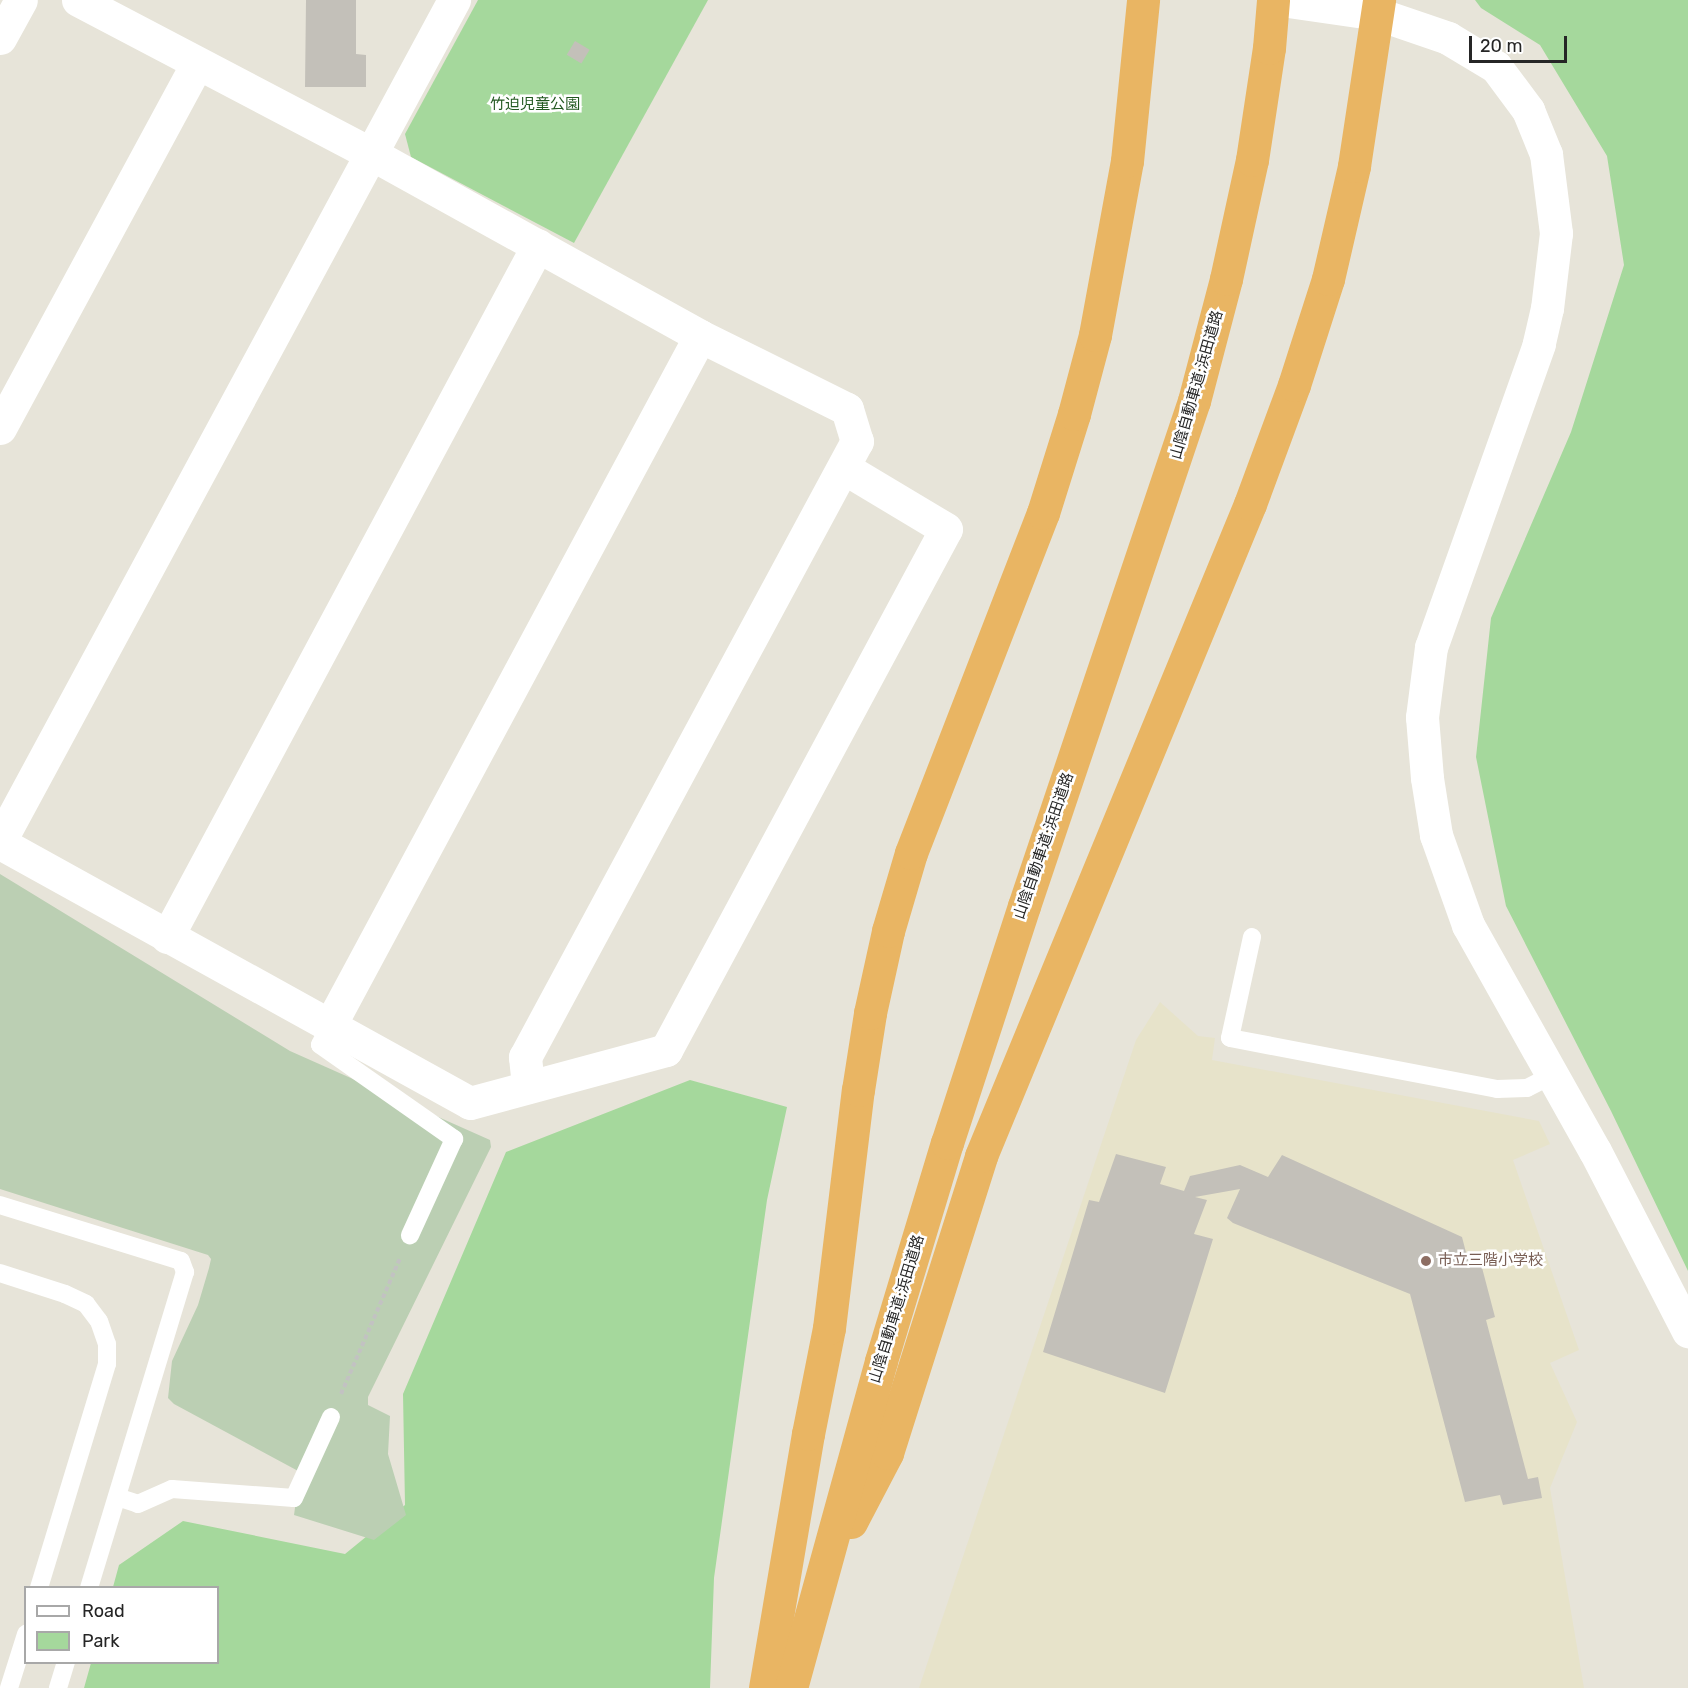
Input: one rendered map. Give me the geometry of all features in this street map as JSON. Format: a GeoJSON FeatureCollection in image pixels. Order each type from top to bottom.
{"type":"FeatureCollection","features":[{"type":"Feature","properties":{"kind":"highway"},"geometry":{"type":"LineString","coordinates":[[765,1688],[808,1434],[829,1328],[858,1090],[870,1013],[888,931],[911,853],[1043,513],[1074,414],[1095,335],[1127,161],[1143,0]]}},
{"type":"Feature","properties":{"kind":"highway","name":"山陰自動車道;浜田道路"},"geometry":{"type":"LineString","coordinates":[[791,1688],[881,1361],[947,1143],[1023,906],[1194,401],[1227,279],[1252,160],[1269,48],[1273,0]]}},
{"type":"Feature","properties":{"kind":"highway"},"geometry":{"type":"LineString","coordinates":[[821,1579],[886,1453],[981,1156],[1250,504],[1294,385],[1328,279],[1354,166],[1378,7]]}},
{"type":"Feature","properties":{"kind":"street"},"geometry":{"type":"LineString","coordinates":[[0,38],[21,0]]}},
{"type":"Feature","properties":{"kind":"street"},"geometry":{"type":"LineString","coordinates":[[78,0],[370,153],[700,336],[847,409],[857,441],[525,1057],[528,1087]]}},
{"type":"Feature","properties":{"kind":"street"},"geometry":{"type":"LineString","coordinates":[[454,0],[0,842],[167,937],[470,1103],[666,1050],[946,529],[844,468]]}},
{"type":"Feature","properties":{"kind":"street"},"geometry":{"type":"LineString","coordinates":[[1281,0],[1378,7],[1448,39],[1496,67],[1528,110],[1546,154],[1556,233],[1553,270],[1539,344],[1431,647],[1422,717],[1427,778],[1436,835],[1468,925],[1595,1151],[1688,1331]]}},
{"type":"Feature","properties":{"kind":"street"},"geometry":{"type":"LineString","coordinates":[[0,428],[197,64]]}},
{"type":"Feature","properties":{"kind":"street"},"geometry":{"type":"LineString","coordinates":[[167,937],[538,245]]}},
{"type":"Feature","properties":{"kind":"street"},"geometry":{"type":"LineString","coordinates":[[330,1025],[700,336]]}},
{"type":"Feature","properties":{"kind":"lane"},"geometry":{"type":"LineString","coordinates":[[1252,937],[1230,1038],[1497,1089],[1527,1088],[1552,1075]]}},
{"type":"Feature","properties":{"kind":"lane"},"geometry":{"type":"LineString","coordinates":[[330,1025],[320,1045],[454,1139],[410,1235]]}},
{"type":"Feature","properties":{"kind":"lane"},"geometry":{"type":"LineString","coordinates":[[0,1205],[181,1261],[185,1272],[89,1586]]}},
{"type":"Feature","properties":{"kind":"lane"},"geometry":{"type":"LineString","coordinates":[[0,1273],[65,1294],[86,1304],[99,1321],[106,1344],[107,1364],[39,1586]]}},
{"type":"Feature","properties":{"kind":"lane"},"geometry":{"type":"LineString","coordinates":[[117,1497],[138,1504],[172,1489],[294,1498],[331,1417]]}},
{"type":"Feature","properties":{"kind":"lane"},"geometry":{"type":"LineString","coordinates":[[9,1688],[24,1640]]}},
{"type":"Feature","properties":{"kind":"lane"},"geometry":{"type":"LineString","coordinates":[[58,1688],[65,1664]]}},
{"type":"Feature","properties":{"kind":"path"},"geometry":{"type":"LineString","coordinates":[[331,1417],[410,1235]]}},
{"type":"Feature","properties":{"kind":"shaded area"},"geometry":{"type":"Polygon","coordinates":[[[1160,1002],[1198,1036],[1215,1038],[1212,1060],[1539,1121],[1550,1144],[1513,1160],[1579,1350],[1550,1363],[1577,1422],[1550,1488],[1584,1688],[919,1688],[1136,1040],[1160,1002]]]}},
{"type":"Feature","properties":{"kind":"green space","name":"竹迫児童公園"},"geometry":{"type":"Polygon","coordinates":[[[478,0],[708,0],[574,243],[411,157],[405,134],[478,0]]]}},
{"type":"Feature","properties":{"kind":"green space"},"geometry":{"type":"Polygon","coordinates":[[[1475,0],[1688,0],[1688,1271],[1611,1111],[1506,906],[1476,757],[1491,618],[1571,432],[1624,265],[1607,156],[1540,45],[1481,8],[1475,0]]]}},
{"type":"Feature","properties":{"kind":"green space"},"geometry":{"type":"Polygon","coordinates":[[[0,874],[290,1051],[490,1140],[491,1147],[368,1397],[368,1405],[390,1416],[388,1454],[406,1515],[374,1540],[294,1515],[300,1472],[174,1404],[168,1398],[172,1361],[198,1305],[211,1259],[208,1255],[0,1189],[0,874]]]}},
{"type":"Feature","properties":{"kind":"green space"},"geometry":{"type":"Polygon","coordinates":[[[690,1080],[787,1107],[767,1200],[714,1578],[710,1688],[84,1688],[91,1664],[219,1664],[219,1586],[113,1586],[119,1565],[183,1521],[345,1554],[405,1505],[403,1394],[506,1152],[690,1080]]]}},
{"type":"Feature","properties":{"kind":"building"},"geometry":{"type":"Polygon","coordinates":[[[306,0],[356,0],[356,54],[366,55],[366,87],[305,87],[306,0]]]}},
{"type":"Feature","properties":{"kind":"building"},"geometry":{"type":"Polygon","coordinates":[[[575,41],[590,50],[581,63],[567,55],[575,41]]]}},
{"type":"Feature","properties":{"kind":"building"},"geometry":{"type":"Polygon","coordinates":[[[1116,1154],[1166,1167],[1160,1184],[1184,1191],[1190,1176],[1240,1165],[1268,1177],[1282,1155],[1462,1237],[1469,1264],[1480,1260],[1495,1317],[1486,1320],[1528,1479],[1538,1477],[1542,1498],[1503,1505],[1500,1495],[1465,1502],[1410,1294],[1233,1223],[1227,1218],[1240,1189],[1195,1197],[1207,1200],[1194,1234],[1213,1239],[1165,1393],[1043,1352],[1089,1200],[1099,1202],[1116,1154]]]}},
{"type":"Feature","properties":{"kind":"place","name":"市立三階小学校"},"geometry":{"type":"Point","coordinates":[1426,1261]}}]}
